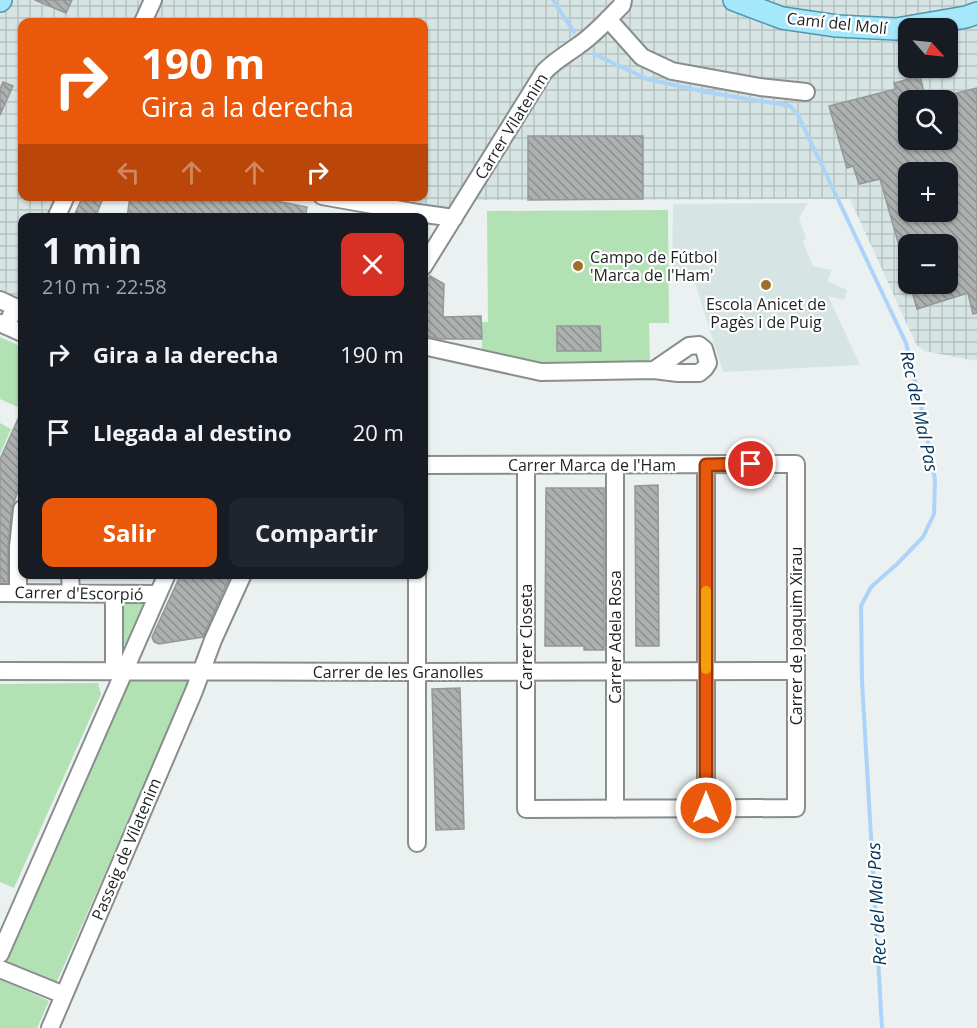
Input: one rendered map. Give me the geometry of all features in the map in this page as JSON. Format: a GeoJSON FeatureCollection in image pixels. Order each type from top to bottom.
{"type":"FeatureCollection","features":[{"type":"Feature","properties":{"kind":"main road","name":"Camí del Molí"},"geometry":{"type":"LineString","coordinates":[[734,0],[782,18],[837,26],[896,29],[977,13]]}},
{"type":"Feature","properties":{"kind":"street"},"geometry":{"type":"LineString","coordinates":[[145,18],[153,0]]}},
{"type":"Feature","properties":{"kind":"street","name":"Carrer Vilatenim"},"geometry":{"type":"LineString","coordinates":[[430,240],[454,218],[544,72],[554,62],[580,45],[626,2]]}},
{"type":"Feature","properties":{"kind":"street"},"geometry":{"type":"LineString","coordinates":[[608,19],[642,57],[672,71],[760,87],[806,92]]}},
{"type":"Feature","properties":{"kind":"street"},"geometry":{"type":"LineString","coordinates":[[347,201],[408,213]]}},
{"type":"Feature","properties":{"kind":"street"},"geometry":{"type":"LineString","coordinates":[[428,216],[454,218]]}},
{"type":"Feature","properties":{"kind":"street"},"geometry":{"type":"LineString","coordinates":[[8,304],[3,325],[18,331]]}},
{"type":"Feature","properties":{"kind":"street"},"geometry":{"type":"LineString","coordinates":[[428,347],[541,372],[654,370]]}},
{"type":"Feature","properties":{"kind":"street","name":"Carrer Marca de l'Ham"},"geometry":{"type":"LineString","coordinates":[[428,465],[796,464]]}},
{"type":"Feature","properties":{"kind":"street","name":"Carrer de Joaquim Xirau"},"geometry":{"type":"LineString","coordinates":[[706,808],[796,808],[796,464]]}},
{"type":"Feature","properties":{"kind":"street","name":"Carrer Closeta"},"geometry":{"type":"LineString","coordinates":[[526,465],[526,809],[615,809]]}},
{"type":"Feature","properties":{"kind":"street","name":"Carrer Adela Rosa"},"geometry":{"type":"LineString","coordinates":[[615,465],[615,809]]}},
{"type":"Feature","properties":{"kind":"street"},"geometry":{"type":"LineString","coordinates":[[615,809],[706,808],[706,465]]}},
{"type":"Feature","properties":{"kind":"street"},"geometry":{"type":"LineString","coordinates":[[18,547],[18,592]]}},
{"type":"Feature","properties":{"kind":"street"},"geometry":{"type":"LineString","coordinates":[[70,579],[70,592]]}},
{"type":"Feature","properties":{"kind":"street"},"geometry":{"type":"LineString","coordinates":[[0,954],[79,775],[118,671],[165,579]]}},
{"type":"Feature","properties":{"kind":"street"},"geometry":{"type":"LineString","coordinates":[[202,671],[213,640],[241,579]]}},
{"type":"Feature","properties":{"kind":"street"},"geometry":{"type":"LineString","coordinates":[[417,579],[417,843]]}},
{"type":"Feature","properties":{"kind":"street","name":"Carrer d'Escorpió"},"geometry":{"type":"LineString","coordinates":[[0,593],[158,594]]}},
{"type":"Feature","properties":{"kind":"street"},"geometry":{"type":"LineString","coordinates":[[114,594],[118,671]]}},
{"type":"Feature","properties":{"kind":"street","name":"Carrer de les Granolles"},"geometry":{"type":"LineString","coordinates":[[0,671],[796,671]]}},
{"type":"Feature","properties":{"kind":"street","name":"Passeig de Vilatenim"},"geometry":{"type":"LineString","coordinates":[[50,1028],[202,671]]}},
{"type":"Feature","properties":{"kind":"street"},"geometry":{"type":"LineString","coordinates":[[0,969],[64,995]]}},
{"type":"Feature","properties":{"kind":"shaded area"},"geometry":{"type":"Polygon","coordinates":[[[0,0],[977,0],[977,361],[924,351],[916,344],[850,199],[476,200],[454,218],[347,201],[428,201],[428,18],[18,18],[18,201],[64,201],[59,213],[18,213],[18,301],[15,308],[0,301],[0,0]]]}},
{"type":"Feature","properties":{"kind":"shaded area","name":"Escola Anicet de Pagès i de Puig"},"geometry":{"type":"Polygon","coordinates":[[[808,203],[799,218],[806,238],[803,242],[813,266],[832,270],[827,281],[847,290],[844,300],[828,296],[860,365],[723,372],[692,273],[672,273],[673,204],[808,203]]]}},
{"type":"Feature","properties":{"kind":"green space","name":"Campo de Fútbol 'Marca de l'Ham'"},"geometry":{"type":"Polygon","coordinates":[[[668,210],[669,323],[649,323],[650,361],[532,362],[482,350],[482,322],[488,322],[487,211],[668,210]]]}},
{"type":"Feature","properties":{"kind":"green space"},"geometry":{"type":"Polygon","coordinates":[[[0,337],[18,345],[18,407],[0,399],[0,337]]]}},
{"type":"Feature","properties":{"kind":"green space"},"geometry":{"type":"Polygon","coordinates":[[[0,423],[11,429],[0,454],[0,423]]]}},
{"type":"Feature","properties":{"kind":"green space"},"geometry":{"type":"Polygon","coordinates":[[[121,601],[147,601],[126,645],[122,643],[121,601]]]}},
{"type":"Feature","properties":{"kind":"green space"},"geometry":{"type":"Polygon","coordinates":[[[130,678],[190,681],[55,986],[3,964],[130,678]]]}},
{"type":"Feature","properties":{"kind":"green space"},"geometry":{"type":"Polygon","coordinates":[[[98,683],[101,694],[14,888],[0,882],[0,684],[98,683]]]}},
{"type":"Feature","properties":{"kind":"green space"},"geometry":{"type":"Polygon","coordinates":[[[0,979],[49,1001],[37,1028],[0,1028],[0,979]]]}},
{"type":"Feature","properties":{"kind":"building"},"geometry":{"type":"Polygon","coordinates":[[[35,0],[72,0],[66,13],[35,0]]]}},
{"type":"Feature","properties":{"kind":"building"},"geometry":{"type":"Polygon","coordinates":[[[920,78],[924,90],[898,90],[898,150],[958,150],[958,93],[977,88],[977,313],[973,314],[968,293],[917,309],[913,294],[958,294],[958,234],[898,234],[898,242],[880,179],[859,184],[853,166],[847,168],[829,106],[896,89],[894,83],[920,78]]]}},
{"type":"Feature","properties":{"kind":"building"},"geometry":{"type":"Polygon","coordinates":[[[3,82],[13,86],[0,115],[0,89],[3,82]]]}},
{"type":"Feature","properties":{"kind":"building"},"geometry":{"type":"Polygon","coordinates":[[[528,136],[643,136],[643,199],[528,200],[528,136]]]}},
{"type":"Feature","properties":{"kind":"building"},"geometry":{"type":"Polygon","coordinates":[[[81,201],[102,201],[97,213],[75,213],[81,201]]]}},
{"type":"Feature","properties":{"kind":"building"},"geometry":{"type":"Polygon","coordinates":[[[129,201],[276,201],[307,207],[306,213],[128,213],[129,201]]]}},
{"type":"Feature","properties":{"kind":"building"},"geometry":{"type":"Polygon","coordinates":[[[430,276],[444,284],[443,317],[481,316],[482,339],[440,339],[428,336],[428,280],[430,276]]]}},
{"type":"Feature","properties":{"kind":"building"},"geometry":{"type":"Polygon","coordinates":[[[557,326],[600,326],[601,351],[557,351],[557,326]]]}},
{"type":"Feature","properties":{"kind":"building"},"geometry":{"type":"Polygon","coordinates":[[[18,419],[18,491],[12,508],[8,546],[8,582],[0,582],[0,459],[18,419]]]}},
{"type":"Feature","properties":{"kind":"building"},"geometry":{"type":"Polygon","coordinates":[[[658,485],[659,646],[636,646],[635,486],[658,485]]]}},
{"type":"Feature","properties":{"kind":"building"},"geometry":{"type":"Polygon","coordinates":[[[546,488],[604,488],[604,650],[584,650],[584,646],[545,646],[546,488]]]}},
{"type":"Feature","properties":{"kind":"building"},"geometry":{"type":"Polygon","coordinates":[[[179,579],[229,579],[203,637],[159,644],[154,642],[152,637],[179,579]]]}},
{"type":"Feature","properties":{"kind":"building"},"geometry":{"type":"Polygon","coordinates":[[[460,688],[464,829],[436,830],[432,689],[460,688]]]}},
{"type":"Feature","properties":{"kind":"waterway","name":"Rec del Mal Pas"},"geometry":{"type":"LineString","coordinates":[[553,0],[574,32]]}},
{"type":"Feature","properties":{"kind":"waterway","name":"Rec del Mal Pas"},"geometry":{"type":"LineString","coordinates":[[594,54],[647,79],[706,92],[790,106],[798,115],[906,343],[935,480],[934,514],[923,537],[871,587],[861,606],[862,681],[882,1028]]}},
{"type":"Feature","properties":{"kind":"slow traffic"},"geometry":{"type":"LineString","coordinates":[[706,591],[706,669]]}},
{"type":"Feature","properties":{"kind":"place","name":"Campo de Fútbol 'Marca de l'Ham'"},"geometry":{"type":"Point","coordinates":[578,266]}},
{"type":"Feature","properties":{"kind":"place","name":"Escola Anicet de Pagès i de Puig"},"geometry":{"type":"Point","coordinates":[766,285]}},
{"type":"Feature","properties":{"kind":"route"},"geometry":{"type":"LineString","coordinates":[[706,808],[706,465],[751,464]]}}]}
